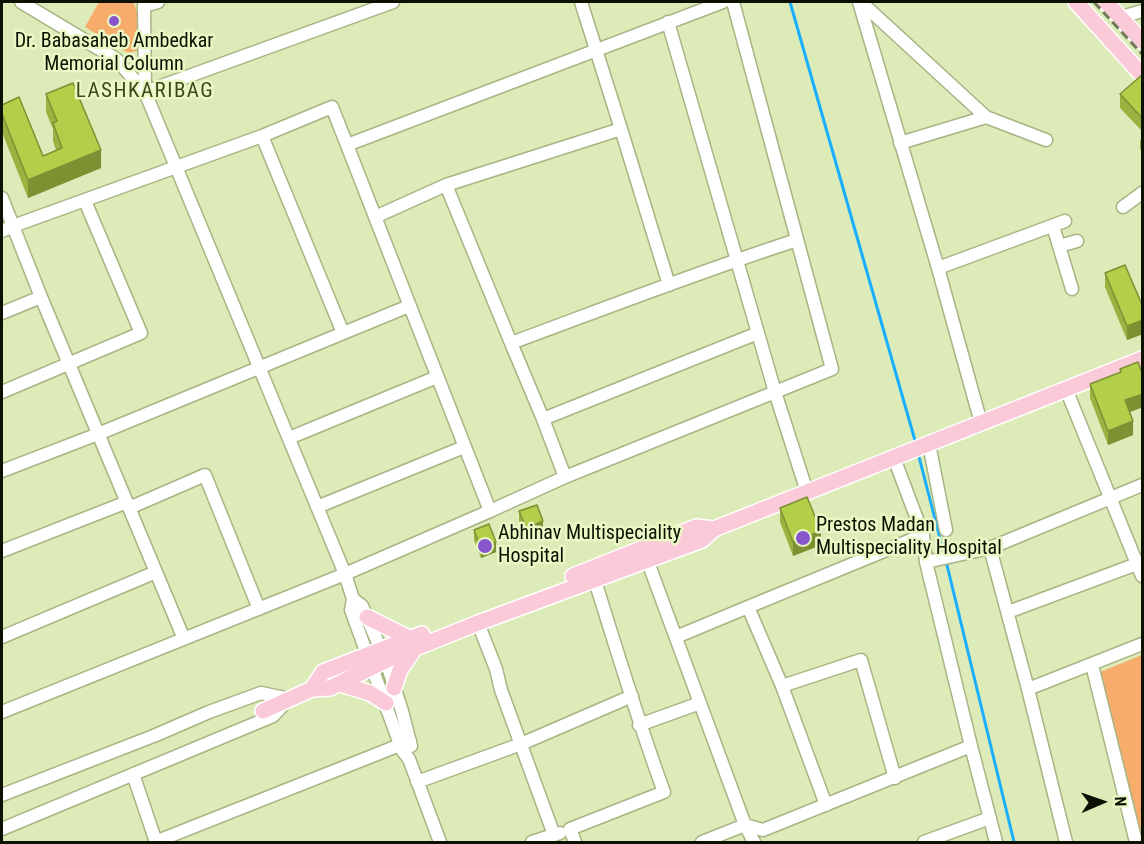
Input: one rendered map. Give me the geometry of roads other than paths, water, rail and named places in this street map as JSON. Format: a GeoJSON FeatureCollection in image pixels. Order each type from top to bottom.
{"type":"FeatureCollection","features":[{"type":"Feature","properties":{"kind":"main road"},"geometry":{"type":"LineString","coordinates":[[1076,2],[1143,75]]}},
{"type":"Feature","properties":{"kind":"main road"},"geometry":{"type":"LineString","coordinates":[[1085,2],[1143,63]]}},
{"type":"Feature","properties":{"kind":"main road"},"geometry":{"type":"LineString","coordinates":[[1106,2],[1143,41]]}},
{"type":"Feature","properties":{"kind":"main road"},"geometry":{"type":"LineString","coordinates":[[1111,2],[1143,35]]}},
{"type":"Feature","properties":{"kind":"main road"},"geometry":{"type":"LineString","coordinates":[[312,689],[323,672],[377,658],[545,588],[645,553],[702,540],[714,529],[1143,359]]}},
{"type":"Feature","properties":{"kind":"main road"},"geometry":{"type":"LineString","coordinates":[[366,617],[413,643],[478,623],[594,578],[645,553]]}},
{"type":"Feature","properties":{"kind":"main road"},"geometry":{"type":"LineString","coordinates":[[394,688],[413,643]]}},
{"type":"Feature","properties":{"kind":"main road"},"geometry":{"type":"LineString","coordinates":[[263,711],[312,689],[330,688],[340,684],[377,658]]}},
{"type":"Feature","properties":{"kind":"main road"},"geometry":{"type":"LineString","coordinates":[[340,684],[370,693],[386,704]]}},
{"type":"Feature","properties":{"kind":"street"},"geometry":{"type":"LineString","coordinates":[[21,2],[116,59],[145,92],[345,574],[353,599],[351,610],[394,688],[408,759],[440,843]]}},
{"type":"Feature","properties":{"kind":"street"},"geometry":{"type":"LineString","coordinates":[[145,92],[146,4],[158,2]]}},
{"type":"Feature","properties":{"kind":"street"},"geometry":{"type":"LineString","coordinates":[[145,92],[393,2]]}},
{"type":"Feature","properties":{"kind":"street"},"geometry":{"type":"LineString","coordinates":[[581,2],[669,285]]}},
{"type":"Feature","properties":{"kind":"street"},"geometry":{"type":"LineString","coordinates":[[347,145],[723,2]]}},
{"type":"Feature","properties":{"kind":"street"},"geometry":{"type":"LineString","coordinates":[[2,712],[345,574],[565,477],[832,369],[733,2]]}},
{"type":"Feature","properties":{"kind":"street"},"geometry":{"type":"LineString","coordinates":[[860,2],[986,117],[1046,140]]}},
{"type":"Feature","properties":{"kind":"street"},"geometry":{"type":"LineString","coordinates":[[860,2],[981,423]]}},
{"type":"Feature","properties":{"kind":"street"},"geometry":{"type":"LineString","coordinates":[[1125,16],[1143,11]]}},
{"type":"Feature","properties":{"kind":"street"},"geometry":{"type":"LineString","coordinates":[[668,22],[775,392],[807,492]]}},
{"type":"Feature","properties":{"kind":"street"},"geometry":{"type":"LineString","coordinates":[[7,228],[177,168],[332,107],[490,511]]}},
{"type":"Feature","properties":{"kind":"street"},"geometry":{"type":"LineString","coordinates":[[900,143],[986,117]]}},
{"type":"Feature","properties":{"kind":"street"},"geometry":{"type":"LineString","coordinates":[[375,217],[446,185],[621,129]]}},
{"type":"Feature","properties":{"kind":"street"},"geometry":{"type":"LineString","coordinates":[[262,136],[343,333]]}},
{"type":"Feature","properties":{"kind":"street"},"geometry":{"type":"LineString","coordinates":[[446,185],[565,477]]}},
{"type":"Feature","properties":{"kind":"street"},"geometry":{"type":"LineString","coordinates":[[1123,207],[1143,193]]}},
{"type":"Feature","properties":{"kind":"street"},"geometry":{"type":"LineString","coordinates":[[2,198],[7,228],[41,297],[184,639]]}},
{"type":"Feature","properties":{"kind":"street"},"geometry":{"type":"LineString","coordinates":[[2,392],[141,333],[85,201]]}},
{"type":"Feature","properties":{"kind":"street"},"geometry":{"type":"LineString","coordinates":[[938,268],[1059,224],[1059,246],[1072,289]]}},
{"type":"Feature","properties":{"kind":"street"},"geometry":{"type":"LineString","coordinates":[[511,343],[736,260],[797,240]]}},
{"type":"Feature","properties":{"kind":"street"},"geometry":{"type":"LineString","coordinates":[[1059,246],[1077,241]]}},
{"type":"Feature","properties":{"kind":"street"},"geometry":{"type":"LineString","coordinates":[[2,313],[41,297]]}},
{"type":"Feature","properties":{"kind":"street"},"geometry":{"type":"LineString","coordinates":[[2,471],[410,306]]}},
{"type":"Feature","properties":{"kind":"street"},"geometry":{"type":"LineString","coordinates":[[543,419],[758,333]]}},
{"type":"Feature","properties":{"kind":"street"},"geometry":{"type":"LineString","coordinates":[[289,438],[437,376]]}},
{"type":"Feature","properties":{"kind":"street"},"geometry":{"type":"LineString","coordinates":[[1066,389],[1140,563],[1143,576]]}},
{"type":"Feature","properties":{"kind":"street"},"geometry":{"type":"LineString","coordinates":[[928,444],[946,530]]}},
{"type":"Feature","properties":{"kind":"street"},"geometry":{"type":"LineString","coordinates":[[317,507],[464,447]]}},
{"type":"Feature","properties":{"kind":"street"},"geometry":{"type":"LineString","coordinates":[[900,455],[930,561],[971,746],[996,843]]}},
{"type":"Feature","properties":{"kind":"street"},"geometry":{"type":"LineString","coordinates":[[2,551],[206,475],[259,609]]}},
{"type":"Feature","properties":{"kind":"street"},"geometry":{"type":"LineString","coordinates":[[930,561],[990,548],[1143,485]]}},
{"type":"Feature","properties":{"kind":"street"},"geometry":{"type":"LineString","coordinates":[[676,637],[923,535]]}},
{"type":"Feature","properties":{"kind":"street"},"geometry":{"type":"LineString","coordinates":[[990,548],[1066,843]]}},
{"type":"Feature","properties":{"kind":"street"},"geometry":{"type":"LineString","coordinates":[[645,553],[745,825],[754,843]]}},
{"type":"Feature","properties":{"kind":"street"},"geometry":{"type":"LineString","coordinates":[[1008,612],[1140,563]]}},
{"type":"Feature","properties":{"kind":"street"},"geometry":{"type":"LineString","coordinates":[[2,637],[156,572]]}},
{"type":"Feature","properties":{"kind":"street"},"geometry":{"type":"LineString","coordinates":[[532,843],[664,792],[639,725],[594,578]]}},
{"type":"Feature","properties":{"kind":"street"},"geometry":{"type":"LineString","coordinates":[[353,599],[362,606],[366,617],[386,704],[405,743]]}},
{"type":"Feature","properties":{"kind":"street"},"geometry":{"type":"LineString","coordinates":[[748,607],[782,686],[826,805]]}},
{"type":"Feature","properties":{"kind":"street"},"geometry":{"type":"LineString","coordinates":[[478,623],[554,835]]}},
{"type":"Feature","properties":{"kind":"street"},"geometry":{"type":"LineString","coordinates":[[1028,689],[1143,645]]}},
{"type":"Feature","properties":{"kind":"street"},"geometry":{"type":"LineString","coordinates":[[782,686],[861,660],[895,778]]}},
{"type":"Feature","properties":{"kind":"street"},"geometry":{"type":"LineString","coordinates":[[1092,665],[1136,843]]}},
{"type":"Feature","properties":{"kind":"street"},"geometry":{"type":"LineString","coordinates":[[2,795],[261,693],[290,699]]}},
{"type":"Feature","properties":{"kind":"street"},"geometry":{"type":"LineString","coordinates":[[417,782],[521,744],[632,696]]}},
{"type":"Feature","properties":{"kind":"street"},"geometry":{"type":"LineString","coordinates":[[2,829],[273,716],[290,699]]}},
{"type":"Feature","properties":{"kind":"street"},"geometry":{"type":"LineString","coordinates":[[639,725],[700,703]]}},
{"type":"Feature","properties":{"kind":"street"},"geometry":{"type":"LineString","coordinates":[[133,774],[156,842],[405,743]]}},
{"type":"Feature","properties":{"kind":"street"},"geometry":{"type":"LineString","coordinates":[[702,843],[745,825],[763,830],[971,746]]}},
{"type":"Feature","properties":{"kind":"street"},"geometry":{"type":"LineString","coordinates":[[924,843],[990,819]]}},
{"type":"Feature","properties":{"kind":"street"},"geometry":{"type":"LineString","coordinates":[[570,829],[575,843]]}},
{"type":"Feature","properties":{"kind":"waterway"},"geometry":{"type":"LineString","coordinates":[[790,2],[916,444]]}},
{"type":"Feature","properties":{"kind":"waterway"},"geometry":{"type":"LineString","coordinates":[[918,453],[944,554]]}},
{"type":"Feature","properties":{"kind":"waterway"},"geometry":{"type":"LineString","coordinates":[[946,561],[1014,842]]}},
{"type":"Feature","properties":{"kind":"railway"},"geometry":{"type":"LineString","coordinates":[[1094,2],[1142,54]]}},
{"type":"Feature","properties":{"kind":"place","name":"Dr. Babasaheb Ambedkar Memorial Column"},"geometry":{"type":"Point","coordinates":[114,21]}},
{"type":"Feature","properties":{"kind":"place","name":"Prestos Madan Multispeciality Hospital"},"geometry":{"type":"Point","coordinates":[803,538]}},
{"type":"Feature","properties":{"kind":"place","name":"Abhinav Multispeciality Hospital"},"geometry":{"type":"Point","coordinates":[485,546]}},
{"type":"Feature","properties":{"kind":"district","name":"LASHKARIBAG"},"geometry":{"type":"Point","coordinates":[145,92]}}]}
